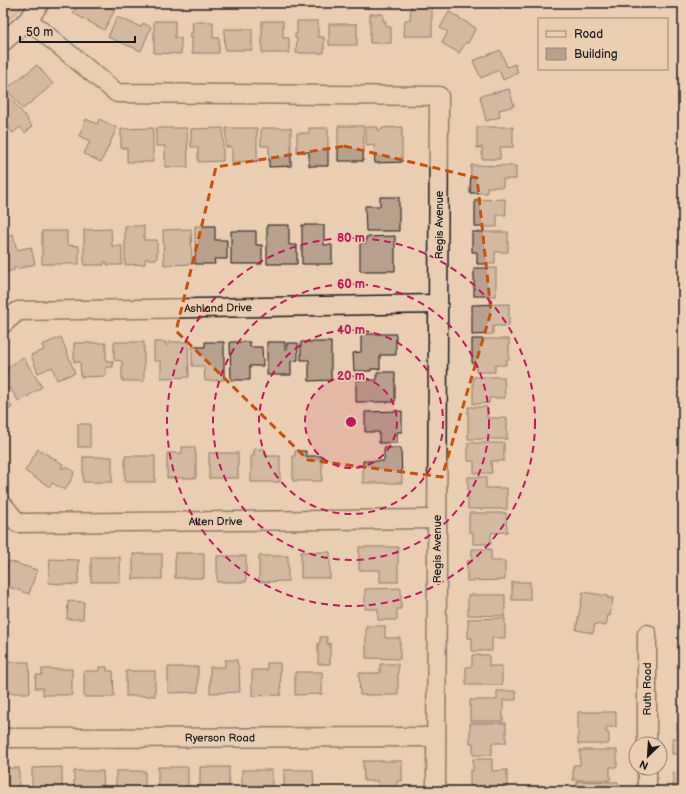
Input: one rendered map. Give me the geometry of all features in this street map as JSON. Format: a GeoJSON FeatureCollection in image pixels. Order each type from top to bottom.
{"type":"FeatureCollection","features":[{"type":"Feature","properties":{"kind":"street"},"geometry":{"type":"LineString","coordinates":[[3,42],[28,20],[40,3]]}},
{"type":"Feature","properties":{"kind":"street","name":"Regis Avenue"},"geometry":{"type":"LineString","coordinates":[[28,20],[117,93],[439,96],[436,791]]}},
{"type":"Feature","properties":{"kind":"street","name":"Ashland Drive"},"geometry":{"type":"LineString","coordinates":[[3,324],[18,311],[438,304]]}},
{"type":"Feature","properties":{"kind":"street","name":"Alten Drive"},"geometry":{"type":"LineString","coordinates":[[3,505],[18,523],[438,519]]}},
{"type":"Feature","properties":{"kind":"street","name":"Ruth Road"},"geometry":{"type":"LineString","coordinates":[[647,634],[647,736]]}},
{"type":"Feature","properties":{"kind":"street","name":"Ryerson Road"},"geometry":{"type":"LineString","coordinates":[[3,738],[436,737]]}},
{"type":"Feature","properties":{"kind":"street"},"geometry":{"type":"LineString","coordinates":[[647,776],[647,791]]}},
{"type":"Feature","properties":{"kind":"highlighted area"},"geometry":{"type":"Polygon","coordinates":[[[344,146],[477,178],[491,312],[442,477],[308,460],[176,331],[216,167],[344,146]]]}},
{"type":"Feature","properties":{"kind":"shaded area"},"geometry":{"type":"Polygon","coordinates":[[[3,3],[24,3],[19,10],[3,24],[3,3]]]}},
{"type":"Feature","properties":{"kind":"building"},"geometry":{"type":"Polygon","coordinates":[[[78,3],[103,3],[115,10],[104,30],[73,13],[78,3]]]}},
{"type":"Feature","properties":{"kind":"building"},"geometry":{"type":"Polygon","coordinates":[[[411,4],[432,4],[432,36],[404,36],[405,20],[410,20],[411,4]]]}},
{"type":"Feature","properties":{"kind":"building"},"geometry":{"type":"Polygon","coordinates":[[[449,12],[476,28],[468,43],[466,42],[459,53],[442,43],[448,32],[440,28],[449,12]]]}},
{"type":"Feature","properties":{"kind":"building"},"geometry":{"type":"Polygon","coordinates":[[[370,14],[383,14],[383,21],[386,21],[386,27],[391,27],[391,43],[370,43],[370,14]]]}},
{"type":"Feature","properties":{"kind":"building"},"geometry":{"type":"Polygon","coordinates":[[[117,17],[141,27],[143,23],[151,27],[141,51],[108,37],[117,17]]]}},
{"type":"Feature","properties":{"kind":"building"},"geometry":{"type":"Polygon","coordinates":[[[154,21],[175,21],[175,38],[181,38],[181,54],[154,53],[154,21]]]}},
{"type":"Feature","properties":{"kind":"building"},"geometry":{"type":"Polygon","coordinates":[[[262,21],[283,21],[283,38],[289,38],[289,53],[262,53],[262,21]]]}},
{"type":"Feature","properties":{"kind":"building"},"geometry":{"type":"Polygon","coordinates":[[[297,21],[318,21],[318,37],[324,37],[324,53],[296,53],[297,38],[295,38],[295,34],[297,34],[297,21]]]}},
{"type":"Feature","properties":{"kind":"building"},"geometry":{"type":"Polygon","coordinates":[[[192,22],[213,22],[213,38],[219,38],[219,53],[192,53],[192,37],[189,37],[190,33],[193,33],[192,22]]]}},
{"type":"Feature","properties":{"kind":"building"},"geometry":{"type":"Polygon","coordinates":[[[329,24],[357,24],[357,45],[329,45],[329,24]]]}},
{"type":"Feature","properties":{"kind":"building"},"geometry":{"type":"Polygon","coordinates":[[[224,29],[252,29],[252,50],[225,50],[224,29]]]}},
{"type":"Feature","properties":{"kind":"building"},"geometry":{"type":"Polygon","coordinates":[[[500,50],[507,67],[515,64],[518,73],[503,80],[499,70],[481,78],[473,61],[500,50]]]}},
{"type":"Feature","properties":{"kind":"building"},"geometry":{"type":"Polygon","coordinates":[[[37,65],[53,84],[23,109],[6,89],[37,65]]]}},
{"type":"Feature","properties":{"kind":"building"},"geometry":{"type":"Polygon","coordinates":[[[509,89],[514,106],[499,110],[500,117],[486,121],[480,96],[509,89]]]}},
{"type":"Feature","properties":{"kind":"building"},"geometry":{"type":"Polygon","coordinates":[[[3,90],[28,119],[27,120],[32,126],[25,133],[20,127],[13,133],[4,122],[3,123],[3,90]]]}},
{"type":"Feature","properties":{"kind":"building"},"geometry":{"type":"Polygon","coordinates":[[[86,119],[97,124],[99,119],[117,128],[101,162],[84,154],[90,141],[79,136],[86,119]]]}},
{"type":"Feature","properties":{"kind":"building"},"geometry":{"type":"Polygon","coordinates":[[[338,126],[364,126],[363,161],[338,161],[338,126]]]}},
{"type":"Feature","properties":{"kind":"building"},"geometry":{"type":"Polygon","coordinates":[[[366,127],[378,127],[378,130],[382,130],[382,128],[402,127],[402,162],[375,163],[374,145],[366,146],[366,127]]]}},
{"type":"Feature","properties":{"kind":"building"},"geometry":{"type":"Polygon","coordinates":[[[477,127],[513,127],[513,147],[500,147],[500,159],[482,159],[482,147],[477,148],[477,127]]]}},
{"type":"Feature","properties":{"kind":"building"},"geometry":{"type":"Polygon","coordinates":[[[153,128],[153,162],[127,162],[127,148],[121,148],[121,129],[153,128]]]}},
{"type":"Feature","properties":{"kind":"building"},"geometry":{"type":"Polygon","coordinates":[[[156,128],[187,128],[188,167],[165,167],[165,146],[156,146],[156,128]]]}},
{"type":"Feature","properties":{"kind":"building"},"geometry":{"type":"Polygon","coordinates":[[[223,128],[223,161],[198,162],[198,147],[191,147],[191,129],[223,128]]]}},
{"type":"Feature","properties":{"kind":"building"},"geometry":{"type":"Polygon","coordinates":[[[226,128],[257,128],[257,161],[232,162],[232,147],[226,147],[226,128]]]}},
{"type":"Feature","properties":{"kind":"building"},"geometry":{"type":"Polygon","coordinates":[[[261,128],[291,128],[291,166],[269,167],[269,146],[261,146],[261,128]]]}},
{"type":"Feature","properties":{"kind":"building"},"geometry":{"type":"Polygon","coordinates":[[[309,128],[328,128],[328,166],[309,166],[309,152],[297,152],[297,133],[309,133],[309,128]]]}},
{"type":"Feature","properties":{"kind":"building"},"geometry":{"type":"Polygon","coordinates":[[[471,165],[516,166],[516,179],[503,179],[503,187],[487,187],[487,193],[470,193],[471,165]]]}},
{"type":"Feature","properties":{"kind":"building"},"geometry":{"type":"Polygon","coordinates":[[[380,197],[399,197],[399,231],[366,231],[365,206],[380,206],[380,197]]]}},
{"type":"Feature","properties":{"kind":"building"},"geometry":{"type":"Polygon","coordinates":[[[505,199],[506,215],[497,215],[497,227],[475,227],[475,200],[505,199]]]}},
{"type":"Feature","properties":{"kind":"building"},"geometry":{"type":"Polygon","coordinates":[[[267,225],[289,225],[289,245],[297,245],[297,264],[267,264],[267,225]]]}},
{"type":"Feature","properties":{"kind":"building"},"geometry":{"type":"Polygon","coordinates":[[[302,225],[324,225],[324,245],[332,245],[332,264],[302,264],[302,225]]]}},
{"type":"Feature","properties":{"kind":"building"},"geometry":{"type":"Polygon","coordinates":[[[125,226],[144,226],[144,240],[157,240],[157,259],[145,259],[145,264],[125,265],[125,226]]]}},
{"type":"Feature","properties":{"kind":"building"},"geometry":{"type":"Polygon","coordinates":[[[195,226],[215,226],[215,240],[227,240],[227,259],[214,259],[215,264],[195,264],[195,226]]]}},
{"type":"Feature","properties":{"kind":"building"},"geometry":{"type":"Polygon","coordinates":[[[111,229],[112,246],[122,246],[122,265],[107,265],[107,262],[104,262],[104,265],[84,265],[84,230],[111,229]]]}},
{"type":"Feature","properties":{"kind":"building"},"geometry":{"type":"Polygon","coordinates":[[[191,229],[192,264],[164,265],[163,230],[191,229]]]}},
{"type":"Feature","properties":{"kind":"building"},"geometry":{"type":"Polygon","coordinates":[[[42,231],[67,231],[67,245],[79,246],[79,264],[42,264],[42,231]]]}},
{"type":"Feature","properties":{"kind":"building"},"geometry":{"type":"Polygon","coordinates":[[[231,231],[256,231],[256,245],[262,245],[262,264],[231,264],[231,231]]]}},
{"type":"Feature","properties":{"kind":"building"},"geometry":{"type":"Polygon","coordinates":[[[472,232],[508,232],[508,252],[495,252],[495,264],[477,264],[477,252],[472,252],[472,232]]]}},
{"type":"Feature","properties":{"kind":"building"},"geometry":{"type":"Polygon","coordinates":[[[13,234],[17,250],[31,247],[35,264],[17,269],[17,267],[14,267],[14,270],[3,273],[3,236],[13,234]]]}},
{"type":"Feature","properties":{"kind":"building"},"geometry":{"type":"Polygon","coordinates":[[[395,236],[395,271],[360,271],[360,243],[366,243],[366,237],[395,236]]]}},
{"type":"Feature","properties":{"kind":"building"},"geometry":{"type":"Polygon","coordinates":[[[474,268],[496,268],[496,296],[474,296],[474,268]]]}},
{"type":"Feature","properties":{"kind":"building"},"geometry":{"type":"Polygon","coordinates":[[[509,304],[509,326],[493,326],[493,334],[472,335],[472,305],[509,304]]]}},
{"type":"Feature","properties":{"kind":"building"},"geometry":{"type":"Polygon","coordinates":[[[361,334],[396,334],[396,355],[380,355],[380,369],[371,369],[371,371],[354,371],[353,353],[361,352],[361,334]]]}},
{"type":"Feature","properties":{"kind":"building"},"geometry":{"type":"Polygon","coordinates":[[[61,337],[75,373],[57,380],[52,367],[38,373],[31,355],[44,350],[42,345],[61,337]]]}},
{"type":"Feature","properties":{"kind":"building"},"geometry":{"type":"Polygon","coordinates":[[[472,339],[509,339],[509,359],[506,360],[506,365],[495,365],[495,372],[476,372],[476,363],[472,363],[472,339]]]}},
{"type":"Feature","properties":{"kind":"building"},"geometry":{"type":"Polygon","coordinates":[[[114,342],[144,342],[144,381],[122,381],[122,361],[114,360],[114,342]]]}},
{"type":"Feature","properties":{"kind":"building"},"geometry":{"type":"Polygon","coordinates":[[[154,342],[166,342],[166,345],[169,345],[169,342],[188,342],[189,377],[161,378],[161,361],[154,361],[154,342]]]}},
{"type":"Feature","properties":{"kind":"building"},"geometry":{"type":"Polygon","coordinates":[[[205,342],[224,342],[224,380],[205,381],[204,366],[192,366],[192,347],[205,347],[205,342]]]}},
{"type":"Feature","properties":{"kind":"building"},"geometry":{"type":"Polygon","coordinates":[[[230,342],[250,342],[250,347],[262,347],[263,366],[250,366],[250,380],[231,380],[230,342]]]}},
{"type":"Feature","properties":{"kind":"building"},"geometry":{"type":"Polygon","coordinates":[[[267,342],[285,342],[285,349],[287,349],[287,343],[298,343],[298,360],[291,361],[291,375],[267,375],[267,342]]]}},
{"type":"Feature","properties":{"kind":"building"},"geometry":{"type":"Polygon","coordinates":[[[301,342],[331,342],[331,380],[309,381],[309,360],[301,360],[301,342]]]}},
{"type":"Feature","properties":{"kind":"building"},"geometry":{"type":"Polygon","coordinates":[[[74,343],[106,343],[106,361],[113,361],[113,367],[106,367],[106,376],[81,377],[80,362],[74,362],[74,343]]]}},
{"type":"Feature","properties":{"kind":"building"},"geometry":{"type":"Polygon","coordinates":[[[23,357],[42,387],[19,402],[10,388],[3,391],[3,370],[8,370],[7,368],[23,357]]]}},
{"type":"Feature","properties":{"kind":"building"},"geometry":{"type":"Polygon","coordinates":[[[377,372],[395,372],[395,402],[356,402],[356,380],[377,380],[377,372]]]}},
{"type":"Feature","properties":{"kind":"building"},"geometry":{"type":"Polygon","coordinates":[[[473,377],[504,377],[505,398],[489,398],[489,403],[473,404],[473,377]]]}},
{"type":"Feature","properties":{"kind":"building"},"geometry":{"type":"Polygon","coordinates":[[[3,397],[12,407],[3,415],[3,397]]]}},
{"type":"Feature","properties":{"kind":"building"},"geometry":{"type":"Polygon","coordinates":[[[468,407],[487,407],[487,418],[507,418],[507,439],[468,439],[468,407]]]}},
{"type":"Feature","properties":{"kind":"building"},"geometry":{"type":"Polygon","coordinates":[[[402,411],[402,432],[397,432],[397,443],[379,443],[379,432],[365,432],[365,412],[402,411]]]}},
{"type":"Feature","properties":{"kind":"building"},"geometry":{"type":"Polygon","coordinates":[[[78,424],[90,424],[90,447],[78,447],[78,424]]]}},
{"type":"Feature","properties":{"kind":"building"},"geometry":{"type":"Polygon","coordinates":[[[468,443],[504,443],[504,461],[491,461],[492,473],[474,473],[474,461],[468,461],[468,443]]]}},
{"type":"Feature","properties":{"kind":"building"},"geometry":{"type":"Polygon","coordinates":[[[182,447],[195,447],[196,478],[167,478],[167,453],[182,453],[182,447]]]}},
{"type":"Feature","properties":{"kind":"building"},"geometry":{"type":"Polygon","coordinates":[[[384,448],[401,448],[402,483],[363,483],[363,461],[384,461],[384,448]]]}},
{"type":"Feature","properties":{"kind":"building"},"geometry":{"type":"Polygon","coordinates":[[[38,449],[63,464],[61,468],[63,469],[65,466],[74,471],[74,475],[65,490],[52,483],[50,487],[25,471],[38,449]]]}},
{"type":"Feature","properties":{"kind":"building"},"geometry":{"type":"Polygon","coordinates":[[[254,449],[265,449],[265,456],[280,456],[280,482],[251,482],[251,456],[254,456],[254,449]]]}},
{"type":"Feature","properties":{"kind":"building"},"geometry":{"type":"Polygon","coordinates":[[[295,451],[306,451],[306,456],[322,456],[322,481],[293,481],[293,456],[295,456],[295,451]]]}},
{"type":"Feature","properties":{"kind":"building"},"geometry":{"type":"Polygon","coordinates":[[[209,453],[238,453],[238,478],[209,478],[209,453]]]}},
{"type":"Feature","properties":{"kind":"building"},"geometry":{"type":"Polygon","coordinates":[[[125,456],[155,456],[155,482],[125,482],[125,456]]]}},
{"type":"Feature","properties":{"kind":"building"},"geometry":{"type":"Polygon","coordinates":[[[83,457],[112,457],[112,482],[83,482],[83,457]]]}},
{"type":"Feature","properties":{"kind":"building"},"geometry":{"type":"Polygon","coordinates":[[[468,477],[486,477],[486,488],[507,488],[507,509],[468,509],[468,477]]]}},
{"type":"Feature","properties":{"kind":"building"},"geometry":{"type":"Polygon","coordinates":[[[469,513],[506,513],[507,532],[491,533],[491,544],[473,544],[473,532],[469,532],[469,513]]]}},
{"type":"Feature","properties":{"kind":"building"},"geometry":{"type":"Polygon","coordinates":[[[359,547],[398,547],[398,582],[380,582],[380,570],[359,570],[359,547]]]}},
{"type":"Feature","properties":{"kind":"building"},"geometry":{"type":"Polygon","coordinates":[[[472,549],[491,549],[491,561],[505,561],[505,580],[467,581],[467,561],[472,561],[472,549]]]}},
{"type":"Feature","properties":{"kind":"building"},"geometry":{"type":"Polygon","coordinates":[[[301,552],[330,552],[330,578],[301,578],[301,552]]]}},
{"type":"Feature","properties":{"kind":"building"},"geometry":{"type":"Polygon","coordinates":[[[175,553],[204,553],[204,578],[175,578],[175,553]]]}},
{"type":"Feature","properties":{"kind":"building"},"geometry":{"type":"Polygon","coordinates":[[[133,554],[162,554],[162,579],[133,579],[133,554]]]}},
{"type":"Feature","properties":{"kind":"building"},"geometry":{"type":"Polygon","coordinates":[[[217,556],[246,556],[246,582],[217,582],[217,556]]]}},
{"type":"Feature","properties":{"kind":"building"},"geometry":{"type":"Polygon","coordinates":[[[259,556],[288,556],[288,581],[259,582],[259,556]]]}},
{"type":"Feature","properties":{"kind":"building"},"geometry":{"type":"Polygon","coordinates":[[[91,557],[120,557],[120,582],[91,582],[91,557]]]}},
{"type":"Feature","properties":{"kind":"building"},"geometry":{"type":"Polygon","coordinates":[[[50,559],[79,560],[78,585],[48,583],[50,559]]]}},
{"type":"Feature","properties":{"kind":"building"},"geometry":{"type":"Polygon","coordinates":[[[9,561],[37,570],[29,594],[3,585],[9,561]]]}},
{"type":"Feature","properties":{"kind":"building"},"geometry":{"type":"Polygon","coordinates":[[[512,582],[530,582],[530,600],[512,600],[512,582]]]}},
{"type":"Feature","properties":{"kind":"building"},"geometry":{"type":"Polygon","coordinates":[[[401,588],[401,609],[397,609],[397,620],[378,620],[378,609],[365,609],[365,589],[401,588]]]}},
{"type":"Feature","properties":{"kind":"building"},"geometry":{"type":"Polygon","coordinates":[[[583,592],[613,598],[610,616],[608,615],[606,626],[595,624],[593,633],[576,630],[583,592]]]}},
{"type":"Feature","properties":{"kind":"building"},"geometry":{"type":"Polygon","coordinates":[[[468,595],[505,595],[505,616],[468,615],[468,595]]]}},
{"type":"Feature","properties":{"kind":"building"},"geometry":{"type":"Polygon","coordinates":[[[68,601],[84,602],[83,619],[67,619],[68,601]]]}},
{"type":"Feature","properties":{"kind":"building"},"geometry":{"type":"Polygon","coordinates":[[[505,618],[505,638],[492,638],[492,651],[472,651],[472,638],[468,638],[468,619],[505,618]]]}},
{"type":"Feature","properties":{"kind":"building"},"geometry":{"type":"Polygon","coordinates":[[[366,626],[385,626],[385,638],[400,638],[400,659],[366,658],[366,626]]]}},
{"type":"Feature","properties":{"kind":"building"},"geometry":{"type":"Polygon","coordinates":[[[320,637],[327,637],[327,644],[330,643],[330,664],[318,664],[318,643],[320,643],[320,637]]]}},
{"type":"Feature","properties":{"kind":"building"},"geometry":{"type":"Polygon","coordinates":[[[472,655],[489,655],[489,666],[502,666],[502,685],[466,685],[466,667],[472,666],[472,655]]]}},
{"type":"Feature","properties":{"kind":"building"},"geometry":{"type":"Polygon","coordinates":[[[225,660],[237,660],[239,667],[240,692],[210,693],[210,667],[225,667],[225,660]]]}},
{"type":"Feature","properties":{"kind":"building"},"geometry":{"type":"Polygon","coordinates":[[[3,662],[29,662],[30,693],[7,693],[7,695],[3,695],[3,662]]]}},
{"type":"Feature","properties":{"kind":"building"},"geometry":{"type":"Polygon","coordinates":[[[267,663],[280,663],[281,695],[252,696],[252,670],[267,670],[267,663]]]}},
{"type":"Feature","properties":{"kind":"building"},"geometry":{"type":"Polygon","coordinates":[[[380,664],[398,664],[398,695],[360,695],[359,673],[380,673],[380,664]]]}},
{"type":"Feature","properties":{"kind":"building"},"geometry":{"type":"Polygon","coordinates":[[[99,667],[107,667],[107,671],[113,671],[114,697],[84,697],[84,671],[99,671],[99,667]]]}},
{"type":"Feature","properties":{"kind":"building"},"geometry":{"type":"Polygon","coordinates":[[[168,667],[198,667],[198,692],[168,693],[168,667]]]}},
{"type":"Feature","properties":{"kind":"building"},"geometry":{"type":"Polygon","coordinates":[[[42,669],[72,669],[72,695],[43,695],[43,688],[35,688],[36,675],[42,675],[42,669]]]}},
{"type":"Feature","properties":{"kind":"building"},"geometry":{"type":"Polygon","coordinates":[[[126,671],[155,671],[155,696],[126,696],[126,671]]]}},
{"type":"Feature","properties":{"kind":"building"},"geometry":{"type":"Polygon","coordinates":[[[295,672],[322,672],[322,694],[295,695],[295,672]]]}},
{"type":"Feature","properties":{"kind":"building"},"geometry":{"type":"Polygon","coordinates":[[[497,691],[516,691],[516,700],[503,700],[503,721],[470,721],[470,700],[497,700],[497,691]]]}},
{"type":"Feature","properties":{"kind":"building"},"geometry":{"type":"Polygon","coordinates":[[[682,694],[683,695],[683,714],[679,713],[682,694]]]}},
{"type":"Feature","properties":{"kind":"building"},"geometry":{"type":"Polygon","coordinates":[[[578,712],[616,712],[616,727],[606,727],[606,732],[608,732],[609,735],[608,744],[578,744],[578,712]]]}},
{"type":"Feature","properties":{"kind":"building"},"geometry":{"type":"Polygon","coordinates":[[[470,723],[506,723],[506,743],[492,743],[492,755],[473,755],[473,743],[470,743],[470,723]]]}},
{"type":"Feature","properties":{"kind":"building"},"geometry":{"type":"Polygon","coordinates":[[[677,723],[683,723],[683,754],[672,754],[672,738],[679,738],[679,736],[677,736],[677,723]]]}},
{"type":"Feature","properties":{"kind":"building"},"geometry":{"type":"Polygon","coordinates":[[[580,750],[617,750],[617,767],[610,767],[610,780],[573,780],[573,765],[580,765],[580,750]]]}},
{"type":"Feature","properties":{"kind":"building"},"geometry":{"type":"Polygon","coordinates":[[[678,758],[683,758],[683,788],[673,788],[673,772],[678,773],[678,758]]]}},
{"type":"Feature","properties":{"kind":"building"},"geometry":{"type":"Polygon","coordinates":[[[473,759],[492,759],[492,771],[507,770],[507,790],[470,790],[470,770],[473,771],[473,759]]]}},
{"type":"Feature","properties":{"kind":"building"},"geometry":{"type":"Polygon","coordinates":[[[363,761],[402,761],[402,781],[397,781],[397,791],[378,791],[378,781],[364,781],[363,761]]]}},
{"type":"Feature","properties":{"kind":"building"},"geometry":{"type":"Polygon","coordinates":[[[62,767],[62,791],[32,791],[32,768],[62,767]]]}},
{"type":"Feature","properties":{"kind":"building"},"geometry":{"type":"Polygon","coordinates":[[[158,767],[188,767],[188,791],[158,791],[158,767]]]}},
{"type":"Feature","properties":{"kind":"building"},"geometry":{"type":"Polygon","coordinates":[[[200,767],[229,767],[229,791],[200,791],[200,767]]]}},
{"type":"Feature","properties":{"kind":"building"},"geometry":{"type":"Polygon","coordinates":[[[3,768],[19,768],[19,791],[3,791],[3,768]]]}},
{"type":"Feature","properties":{"kind":"building"},"geometry":{"type":"Polygon","coordinates":[[[242,770],[272,770],[272,791],[242,791],[242,770]]]}},
{"type":"Feature","properties":{"kind":"building"},"geometry":{"type":"Polygon","coordinates":[[[284,770],[313,770],[314,791],[284,791],[284,770]]]}},
{"type":"Feature","properties":{"kind":"building"},"geometry":{"type":"Polygon","coordinates":[[[74,771],[103,771],[104,791],[74,791],[74,771]]]}},
{"type":"Feature","properties":{"kind":"building"},"geometry":{"type":"Polygon","coordinates":[[[116,771],[145,771],[145,791],[116,791],[116,771]]]}},
{"type":"Feature","properties":{"kind":"building"},"geometry":{"type":"Polygon","coordinates":[[[577,781],[618,782],[618,791],[577,791],[577,781]]]}}]}
